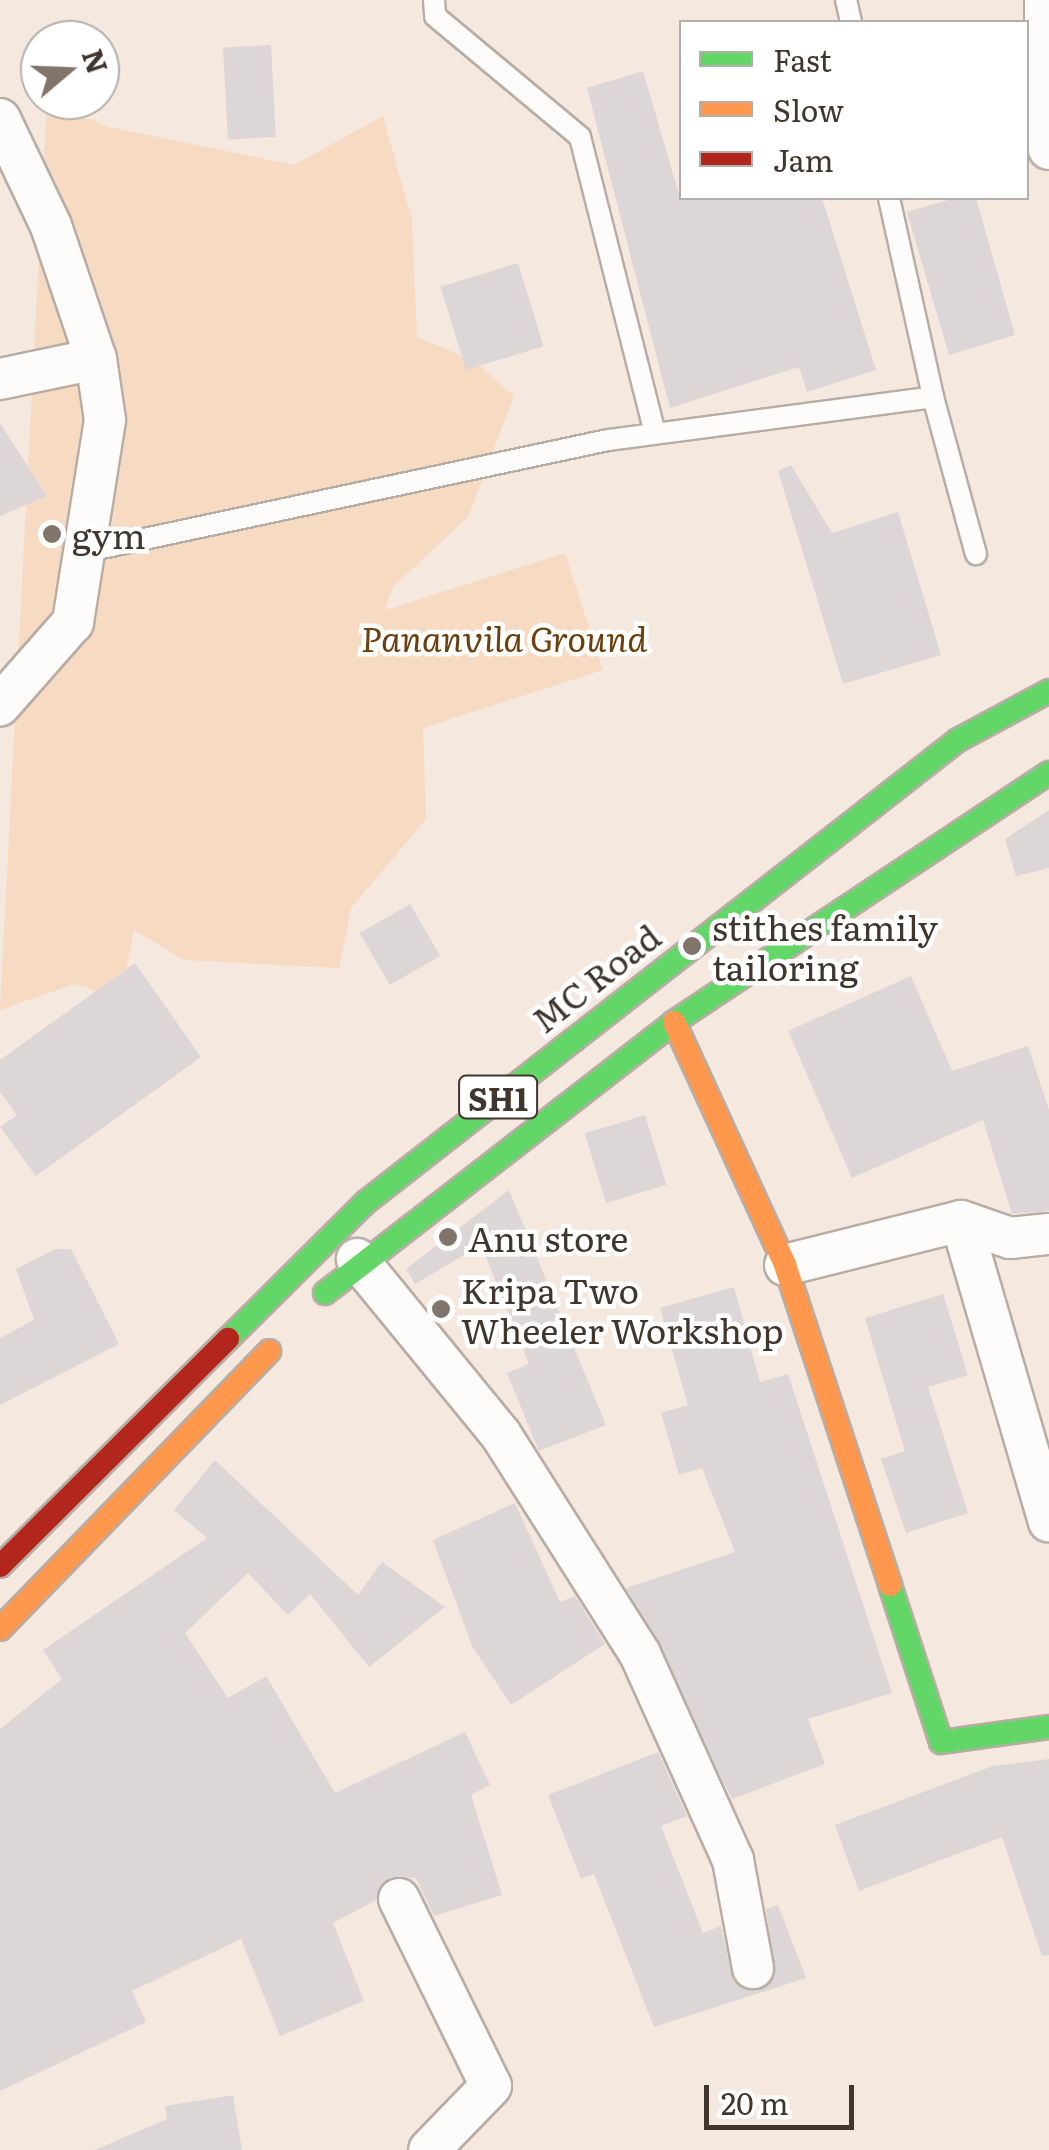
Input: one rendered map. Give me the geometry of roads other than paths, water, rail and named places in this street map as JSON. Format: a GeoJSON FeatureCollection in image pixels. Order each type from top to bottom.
{"type":"FeatureCollection","features":[{"type":"Feature","properties":{"kind":"main road","name":"MC Road"},"geometry":{"type":"LineString","coordinates":[[0,1566],[366,1202],[958,740],[1049,692]]}},
{"type":"Feature","properties":{"kind":"main road","name":"SH1"},"geometry":{"type":"LineString","coordinates":[[0,1629],[357,1259],[674,1022],[1049,773]]}},
{"type":"Feature","properties":{"kind":"main road"},"geometry":{"type":"LineString","coordinates":[[674,1022],[784,1264],[941,1742],[1049,1726]]}},
{"type":"Feature","properties":{"kind":"street"},"geometry":{"type":"LineString","coordinates":[[1045,0],[1049,149]]}},
{"type":"Feature","properties":{"kind":"street"},"geometry":{"type":"LineString","coordinates":[[0,119],[51,226],[96,359],[106,420],[88,551],[73,622],[0,706]]}},
{"type":"Feature","properties":{"kind":"street"},"geometry":{"type":"LineString","coordinates":[[0,379],[96,359]]}},
{"type":"Feature","properties":{"kind":"street"},"geometry":{"type":"LineString","coordinates":[[784,1264],[961,1221],[1010,1238],[1049,1234]]}},
{"type":"Feature","properties":{"kind":"street"},"geometry":{"type":"LineString","coordinates":[[961,1221],[1049,1521]]}},
{"type":"Feature","properties":{"kind":"street"},"geometry":{"type":"LineString","coordinates":[[357,1259],[501,1435],[640,1654],[733,1860],[752,1968]]}},
{"type":"Feature","properties":{"kind":"street"},"geometry":{"type":"LineString","coordinates":[[399,1899],[491,2086],[429,2150]]}},
{"type":"Feature","properties":{"kind":"lane"},"geometry":{"type":"LineString","coordinates":[[434,0],[435,16],[580,137],[655,432]]}},
{"type":"Feature","properties":{"kind":"lane"},"geometry":{"type":"LineString","coordinates":[[890,200],[933,397],[976,554]]}},
{"type":"Feature","properties":{"kind":"lane"},"geometry":{"type":"LineString","coordinates":[[88,551],[655,432],[933,397]]}},
{"type":"Feature","properties":{"kind":"place","name":"gym"},"geometry":{"type":"Point","coordinates":[52,534]}},
{"type":"Feature","properties":{"kind":"place","name":"stithes family tailoring"},"geometry":{"type":"Point","coordinates":[692,946]}},
{"type":"Feature","properties":{"kind":"place","name":"Anu store"},"geometry":{"type":"Point","coordinates":[448,1237]}},
{"type":"Feature","properties":{"kind":"place","name":"Kripa Two Wheeler Workshop"},"geometry":{"type":"Point","coordinates":[441,1309]}},
{"type":"Feature","properties":{"kind":"park label","name":"Pananvila Ground"},"geometry":{"type":"Point","coordinates":[504,637]}}]}
